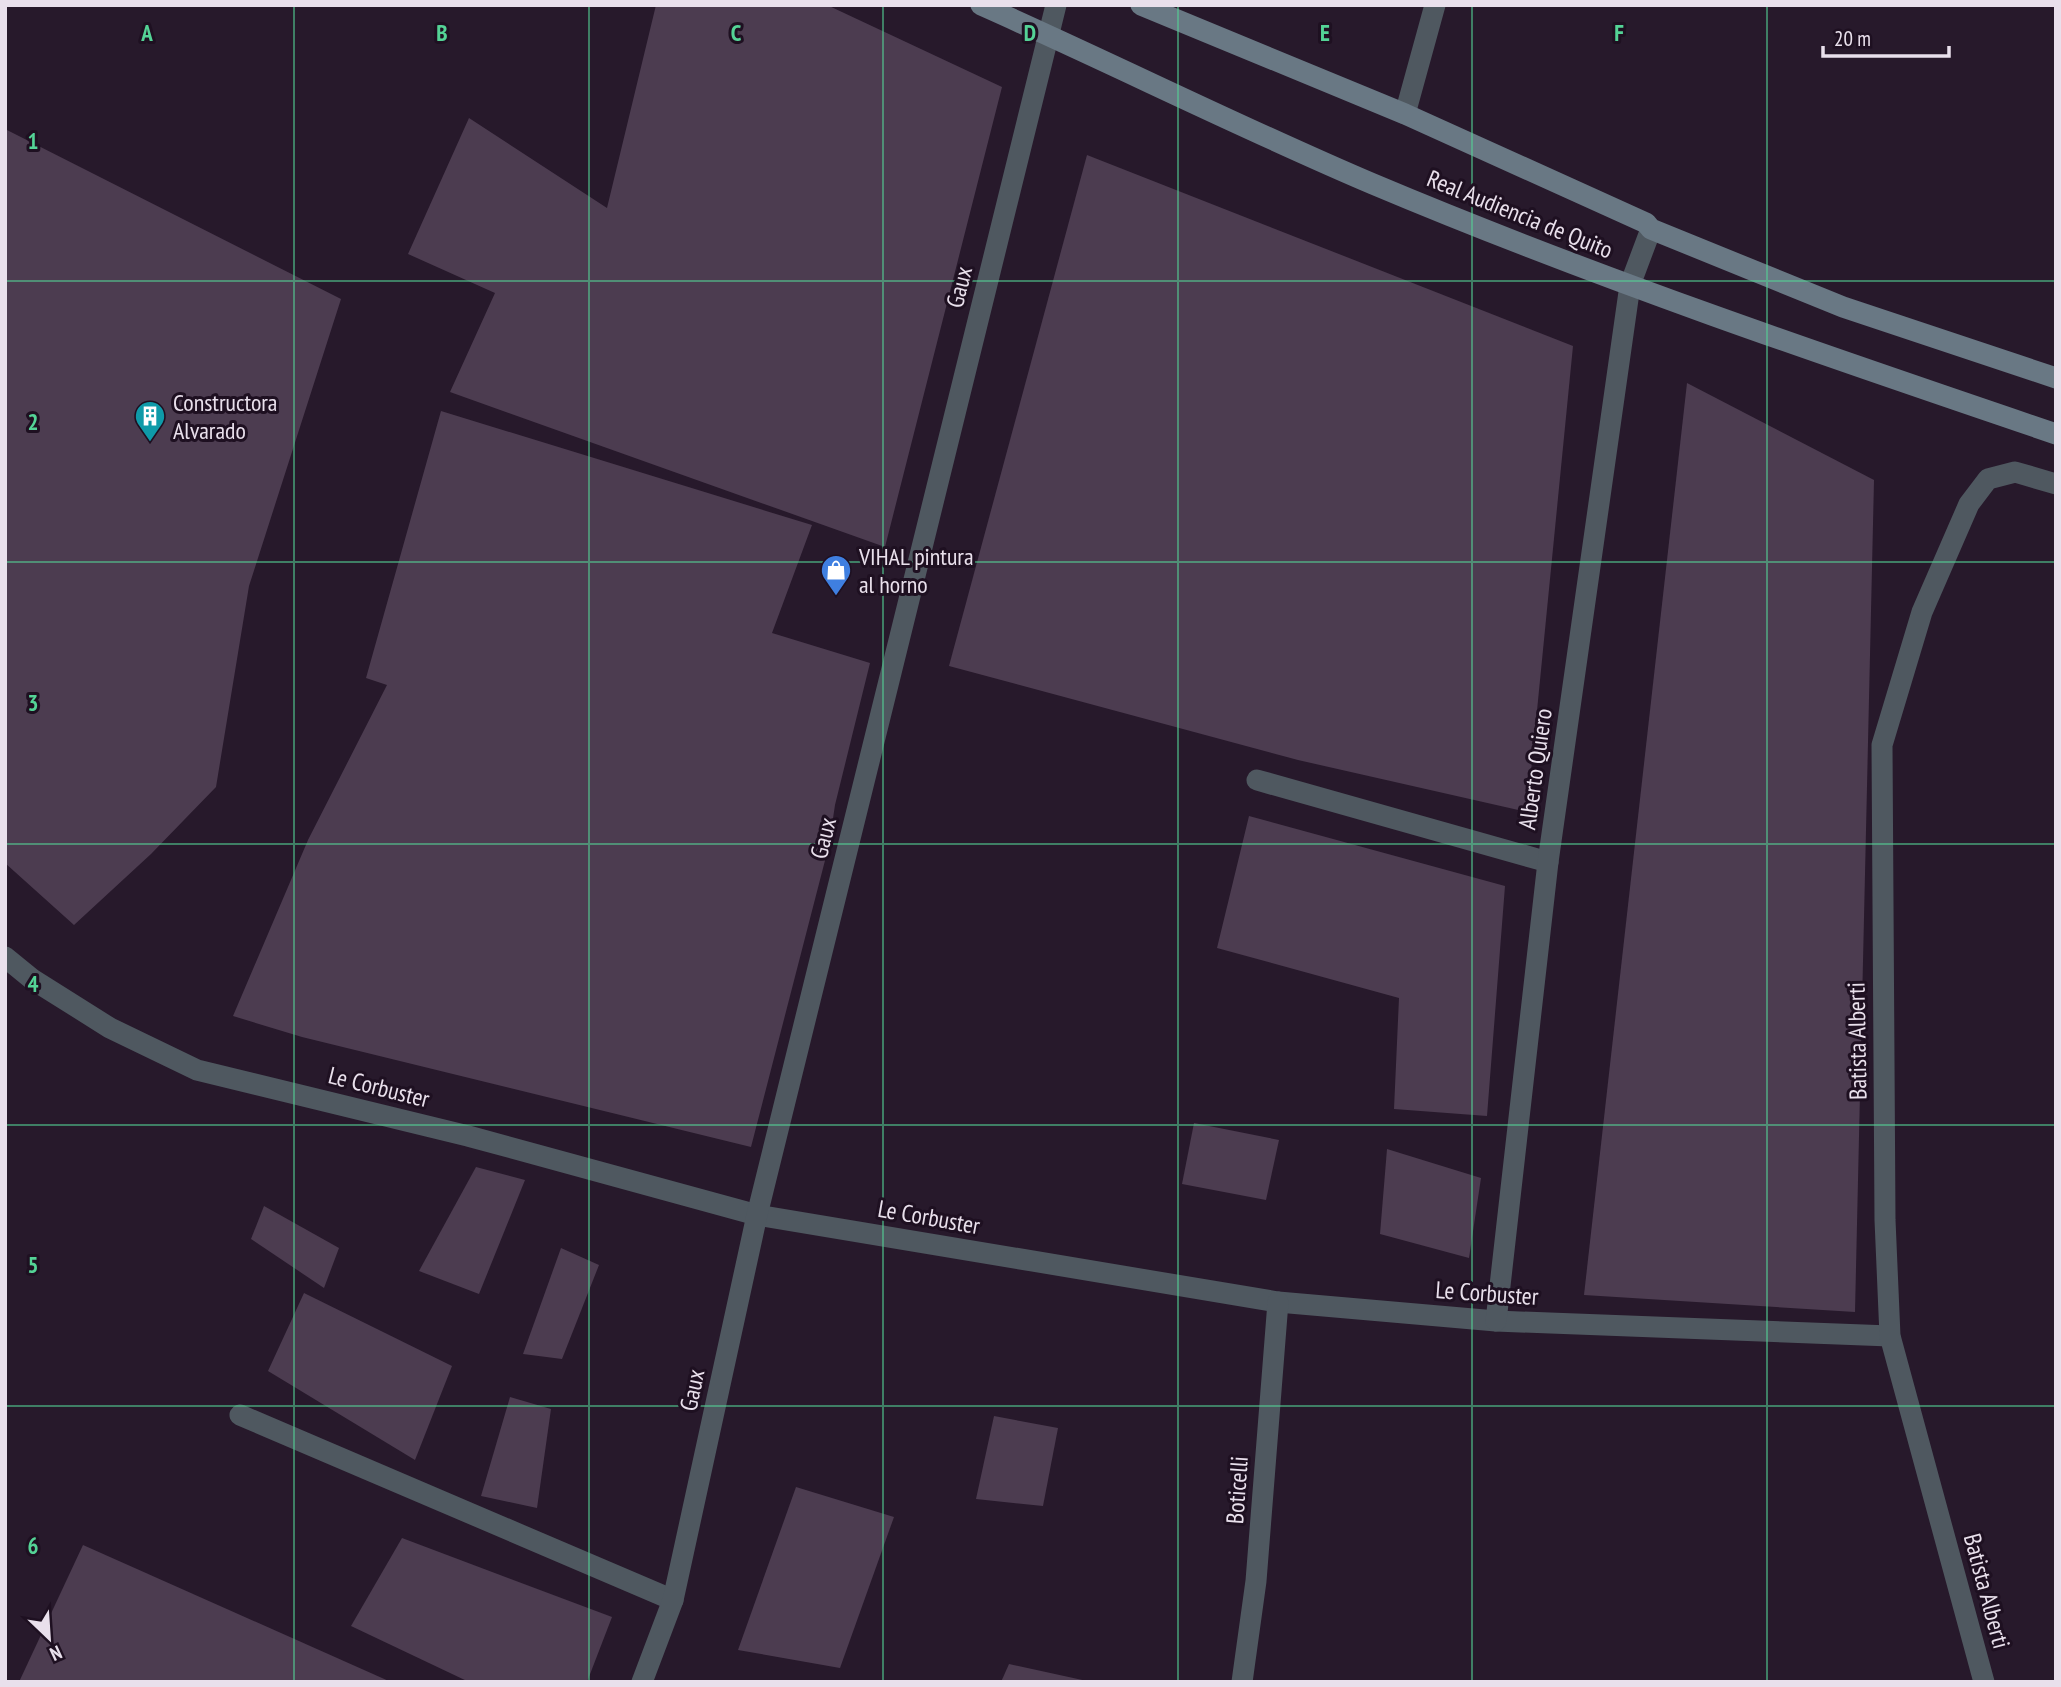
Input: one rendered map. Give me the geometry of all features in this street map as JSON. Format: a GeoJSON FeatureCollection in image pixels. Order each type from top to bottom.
{"type":"FeatureCollection","features":[{"type":"Feature","properties":{"kind":"main road","name":"Real Audiencia de Quito"},"geometry":{"type":"LineString","coordinates":[[981,5],[1372,184],[1630,285],[1829,357],[2056,434]]}},
{"type":"Feature","properties":{"kind":"main road","name":"Real Audiencia de Quito"},"geometry":{"type":"LineString","coordinates":[[1141,5],[1405,114],[1646,223],[1651,229],[1843,307],[2056,378]]}},
{"type":"Feature","properties":{"kind":"street","name":"Gaux"},"geometry":{"type":"LineString","coordinates":[[642,1682],[673,1600],[757,1215],[1056,5]]}},
{"type":"Feature","properties":{"kind":"street"},"geometry":{"type":"LineString","coordinates":[[1405,114],[1436,5]]}},
{"type":"Feature","properties":{"kind":"street","name":"Alberto Quiero"},"geometry":{"type":"LineString","coordinates":[[1496,1321],[1548,862],[1630,285],[1651,229]]}},
{"type":"Feature","properties":{"kind":"street","name":"Batista Alberti"},"geometry":{"type":"LineString","coordinates":[[1984,1682],[1890,1335],[1885,1206],[1882,745],[1922,612],[1969,504],[1988,480],[2015,472],[2056,484]]}},
{"type":"Feature","properties":{"kind":"street"},"geometry":{"type":"LineString","coordinates":[[1257,780],[1548,862]]}},
{"type":"Feature","properties":{"kind":"street","name":"Le Corbuster"},"geometry":{"type":"LineString","coordinates":[[5,957],[32,979],[110,1028],[197,1070],[468,1136],[757,1215],[1278,1303],[1496,1321],[1890,1335]]}},
{"type":"Feature","properties":{"kind":"street","name":"Boticelli"},"geometry":{"type":"LineString","coordinates":[[1242,1682],[1256,1581],[1278,1303]]}},
{"type":"Feature","properties":{"kind":"street"},"geometry":{"type":"LineString","coordinates":[[240,1415],[673,1600]]}},
{"type":"Feature","properties":{"kind":"building"},"geometry":{"type":"Polygon","coordinates":[[[656,5],[827,5],[1002,87],[885,547],[450,392],[495,293],[408,254],[469,118],[607,208],[656,5]]]}},
{"type":"Feature","properties":{"kind":"building","name":"Constructora Alvarado"},"geometry":{"type":"Polygon","coordinates":[[[5,129],[341,299],[249,586],[216,787],[151,854],[74,925],[5,863],[5,129]]]}},
{"type":"Feature","properties":{"kind":"building"},"geometry":{"type":"Polygon","coordinates":[[[1087,155],[1573,346],[1527,812],[1298,760],[949,666],[1087,155]]]}},
{"type":"Feature","properties":{"kind":"building"},"geometry":{"type":"Polygon","coordinates":[[[1687,383],[1874,480],[1855,1312],[1584,1295],[1687,383]]]}},
{"type":"Feature","properties":{"kind":"building"},"geometry":{"type":"Polygon","coordinates":[[[441,411],[812,525],[772,633],[870,663],[835,805],[829,845],[751,1147],[302,1037],[233,1016],[308,840],[387,685],[366,678],[441,411]]]}},
{"type":"Feature","properties":{"kind":"building"},"geometry":{"type":"Polygon","coordinates":[[[1249,816],[1505,886],[1487,1116],[1394,1109],[1399,998],[1217,948],[1249,816]]]}},
{"type":"Feature","properties":{"kind":"building"},"geometry":{"type":"Polygon","coordinates":[[[1194,1123],[1279,1140],[1266,1200],[1182,1184],[1194,1123]]]}},
{"type":"Feature","properties":{"kind":"building"},"geometry":{"type":"Polygon","coordinates":[[[1387,1149],[1481,1178],[1469,1258],[1380,1234],[1387,1149]]]}},
{"type":"Feature","properties":{"kind":"building"},"geometry":{"type":"Polygon","coordinates":[[[476,1167],[525,1180],[479,1294],[419,1271],[476,1167]]]}},
{"type":"Feature","properties":{"kind":"building"},"geometry":{"type":"Polygon","coordinates":[[[264,1206],[339,1248],[324,1288],[251,1239],[264,1206]]]}},
{"type":"Feature","properties":{"kind":"building"},"geometry":{"type":"Polygon","coordinates":[[[561,1248],[599,1265],[562,1359],[523,1354],[561,1248]]]}},
{"type":"Feature","properties":{"kind":"building"},"geometry":{"type":"Polygon","coordinates":[[[304,1293],[452,1366],[415,1460],[268,1371],[304,1293]]]}},
{"type":"Feature","properties":{"kind":"building"},"geometry":{"type":"Polygon","coordinates":[[[510,1397],[551,1409],[537,1508],[481,1496],[510,1397]]]}},
{"type":"Feature","properties":{"kind":"building"},"geometry":{"type":"Polygon","coordinates":[[[994,1416],[1058,1428],[1043,1506],[976,1499],[994,1416]]]}},
{"type":"Feature","properties":{"kind":"building"},"geometry":{"type":"Polygon","coordinates":[[[796,1487],[894,1517],[840,1668],[738,1650],[796,1487]]]}},
{"type":"Feature","properties":{"kind":"building"},"geometry":{"type":"Polygon","coordinates":[[[402,1538],[612,1617],[587,1682],[469,1682],[351,1626],[402,1538]]]}},
{"type":"Feature","properties":{"kind":"building"},"geometry":{"type":"Polygon","coordinates":[[[83,1545],[391,1682],[19,1682],[83,1545]]]}},
{"type":"Feature","properties":{"kind":"building"},"geometry":{"type":"Polygon","coordinates":[[[1009,1664],[1087,1681],[1001,1682],[1009,1664]]]}},
{"type":"Feature","properties":{"kind":"place","name":"Constructora Alvarado"},"geometry":{"type":"Point","coordinates":[150,443]}},
{"type":"Feature","properties":{"kind":"place","name":"VIHAL pintura al horno"},"geometry":{"type":"Point","coordinates":[836,597]}}]}
